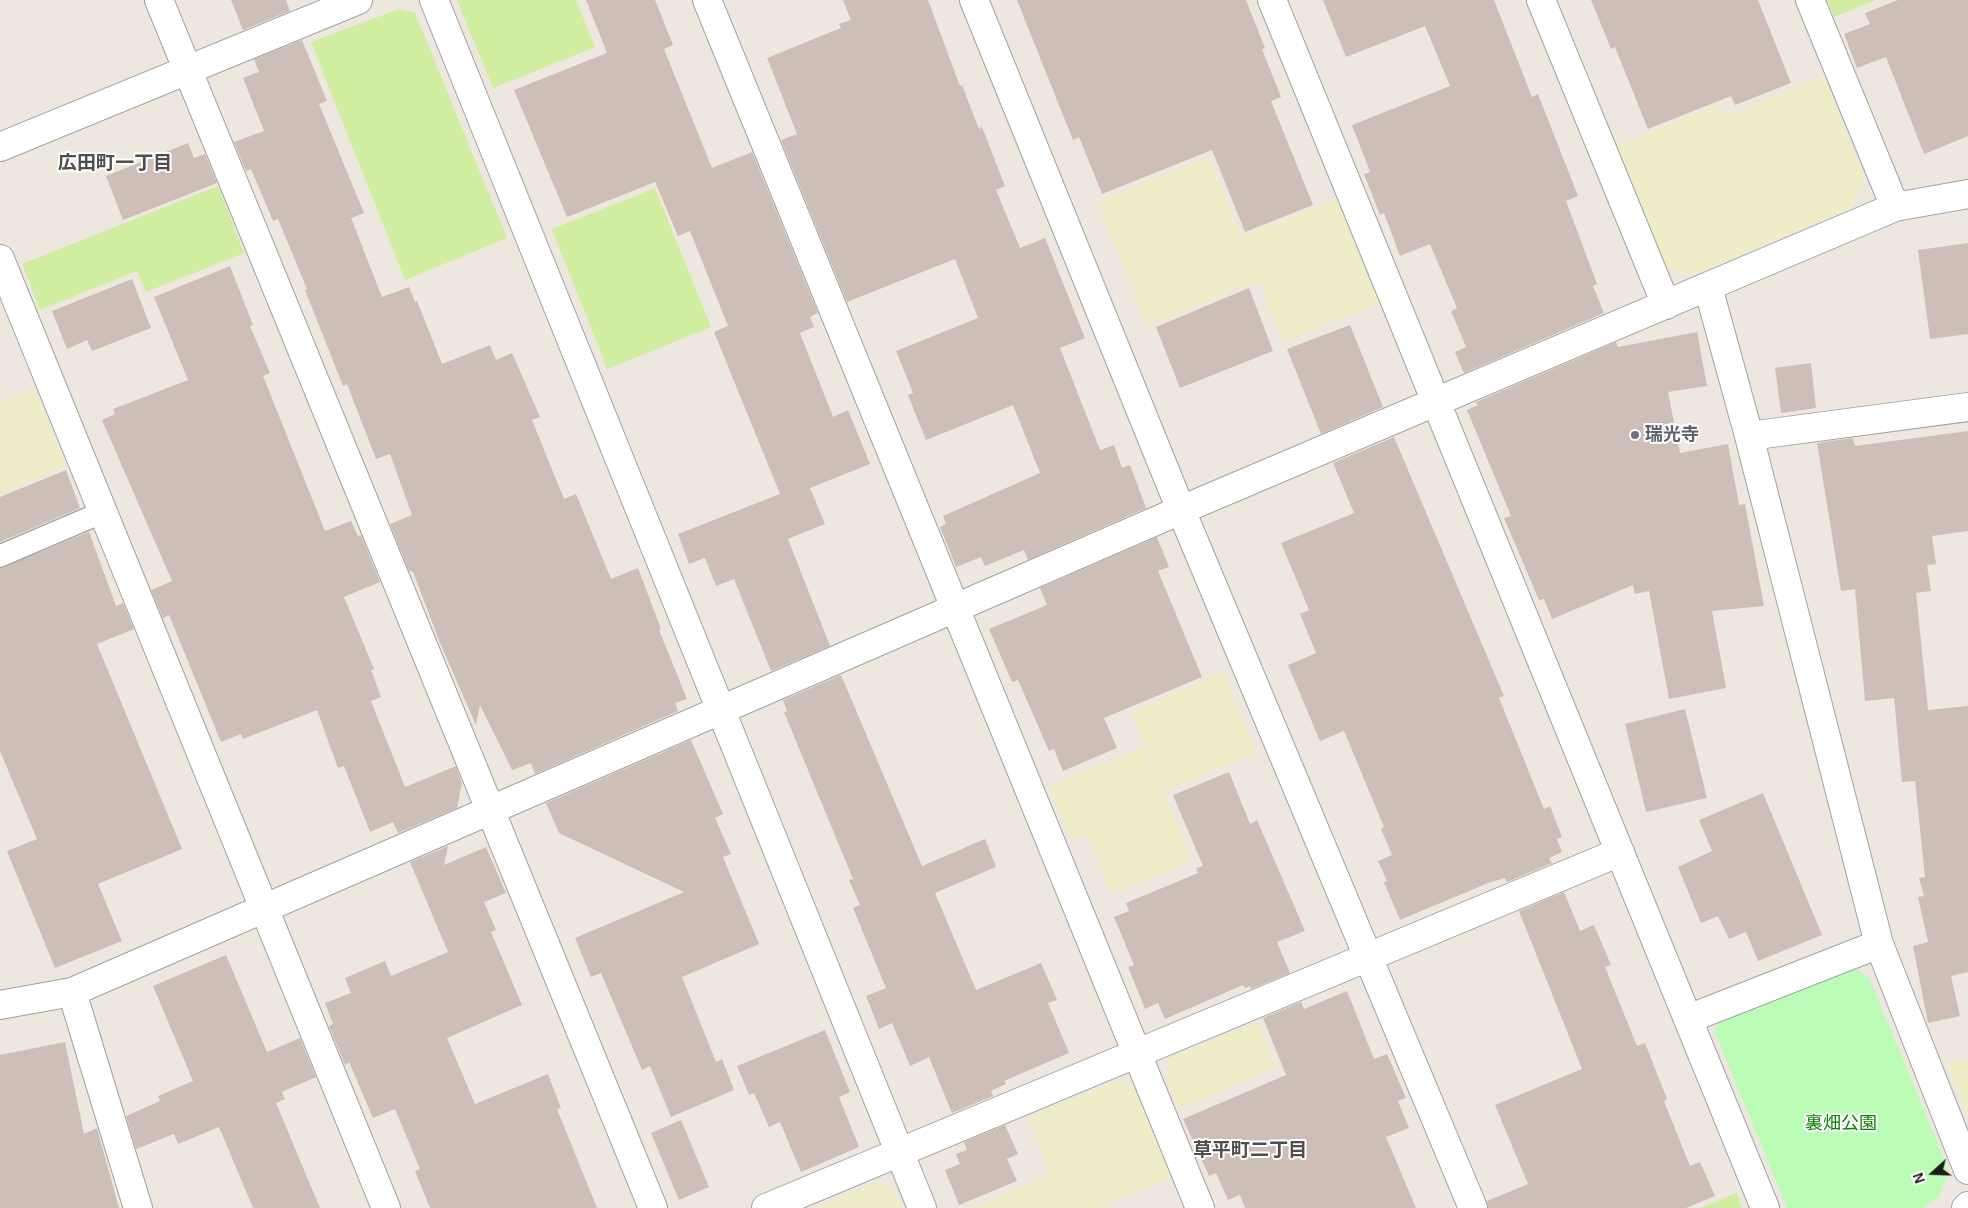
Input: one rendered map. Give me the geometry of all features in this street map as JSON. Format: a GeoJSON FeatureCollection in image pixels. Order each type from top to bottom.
{"type":"FeatureCollection","features":[{"type":"Feature","properties":{"kind":"street"},"geometry":{"type":"LineString","coordinates":[[159,0],[489,811],[653,1208]]}},
{"type":"Feature","properties":{"kind":"street"},"geometry":{"type":"LineString","coordinates":[[0,147],[358,0]]}},
{"type":"Feature","properties":{"kind":"street"},"geometry":{"type":"LineString","coordinates":[[434,0],[922,1208]]}},
{"type":"Feature","properties":{"kind":"street"},"geometry":{"type":"LineString","coordinates":[[707,0],[1200,1208]]}},
{"type":"Feature","properties":{"kind":"street"},"geometry":{"type":"LineString","coordinates":[[974,0],[1181,510],[1473,1208]]}},
{"type":"Feature","properties":{"kind":"street"},"geometry":{"type":"LineString","coordinates":[[1272,0],[1765,1208]]}},
{"type":"Feature","properties":{"kind":"street"},"geometry":{"type":"LineString","coordinates":[[1541,0],[1666,305]]}},
{"type":"Feature","properties":{"kind":"street"},"geometry":{"type":"LineString","coordinates":[[1810,0],[1895,207]]}},
{"type":"Feature","properties":{"kind":"street"},"geometry":{"type":"LineString","coordinates":[[0,1006],[72,992],[1181,510],[1895,207],[1968,194]]}},
{"type":"Feature","properties":{"kind":"street"},"geometry":{"type":"LineString","coordinates":[[0,259],[386,1208]]}},
{"type":"Feature","properties":{"kind":"street"},"geometry":{"type":"LineString","coordinates":[[1708,287],[1749,436],[1879,944],[1968,1170]]}},
{"type":"Feature","properties":{"kind":"street"},"geometry":{"type":"LineString","coordinates":[[1749,436],[1968,407]]}},
{"type":"Feature","properties":{"kind":"street"},"geometry":{"type":"LineString","coordinates":[[766,1208],[1620,852]]}},
{"type":"Feature","properties":{"kind":"street"},"geometry":{"type":"LineString","coordinates":[[1688,1020],[1879,944]]}},
{"type":"Feature","properties":{"kind":"street"},"geometry":{"type":"LineString","coordinates":[[72,992],[138,1208]]}},
{"type":"Feature","properties":{"kind":"lane"},"geometry":{"type":"LineString","coordinates":[[0,556],[103,512]]}},
{"type":"Feature","properties":{"kind":"shaded area"},"geometry":{"type":"Polygon","coordinates":[[[1824,77],[1865,180],[1849,209],[1690,276],[1665,265],[1617,146],[1720,104],[1725,116],[1824,77]]]}},
{"type":"Feature","properties":{"kind":"shaded area"},"geometry":{"type":"Polygon","coordinates":[[[1209,157],[1241,237],[1342,196],[1384,301],[1283,342],[1259,281],[1147,325],[1098,202],[1209,157]]]}},
{"type":"Feature","properties":{"kind":"shaded area"},"geometry":{"type":"Polygon","coordinates":[[[35,389],[66,466],[0,493],[0,402],[35,389]]]}},
{"type":"Feature","properties":{"kind":"shaded area"},"geometry":{"type":"Polygon","coordinates":[[[1223,673],[1256,753],[1164,791],[1131,712],[1223,673]]]}},
{"type":"Feature","properties":{"kind":"shaded area"},"geometry":{"type":"Polygon","coordinates":[[[1144,747],[1192,861],[1112,894],[1087,834],[1071,840],[1049,786],[1144,747]]]}},
{"type":"Feature","properties":{"kind":"shaded area"},"geometry":{"type":"Polygon","coordinates":[[[1258,1022],[1277,1067],[1179,1109],[1166,1077],[1168,1059],[1258,1022]]]}},
{"type":"Feature","properties":{"kind":"shaded area"},"geometry":{"type":"Polygon","coordinates":[[[1968,1058],[1968,1116],[1946,1064],[1968,1058]]]}},
{"type":"Feature","properties":{"kind":"shaded area"},"geometry":{"type":"Polygon","coordinates":[[[1119,1080],[1135,1087],[1172,1177],[1096,1208],[971,1208],[1051,1175],[1028,1117],[1119,1080]]]}},
{"type":"Feature","properties":{"kind":"shaded area"},"geometry":{"type":"Polygon","coordinates":[[[880,1181],[892,1187],[901,1208],[814,1208],[880,1181]]]}},
{"type":"Feature","properties":{"kind":"green space"},"geometry":{"type":"Polygon","coordinates":[[[457,0],[576,0],[595,47],[493,88],[457,0]]]}},
{"type":"Feature","properties":{"kind":"green space"},"geometry":{"type":"Polygon","coordinates":[[[1827,0],[1876,0],[1834,17],[1827,0]]]}},
{"type":"Feature","properties":{"kind":"green space"},"geometry":{"type":"Polygon","coordinates":[[[399,9],[415,13],[507,238],[405,280],[311,42],[399,9]]]}},
{"type":"Feature","properties":{"kind":"green space"},"geometry":{"type":"Polygon","coordinates":[[[218,186],[244,253],[146,292],[137,271],[40,310],[22,264],[218,186]]]}},
{"type":"Feature","properties":{"kind":"green space"},"geometry":{"type":"Polygon","coordinates":[[[655,188],[711,327],[607,369],[552,229],[655,188]]]}},
{"type":"Feature","properties":{"kind":"green space","name":"裏畑公園"},"geometry":{"type":"Polygon","coordinates":[[[1854,968],[1869,978],[1949,1170],[1939,1197],[1923,1208],[1787,1208],[1714,1030],[1720,1021],[1854,968]]]}},
{"type":"Feature","properties":{"kind":"green space"},"geometry":{"type":"Polygon","coordinates":[[[1736,1193],[1742,1208],[1700,1208],[1736,1193]]]}},
{"type":"Feature","properties":{"kind":"building"},"geometry":{"type":"Polygon","coordinates":[[[231,0],[286,0],[290,11],[243,30],[231,0]]]}},
{"type":"Feature","properties":{"kind":"building"},"geometry":{"type":"Polygon","coordinates":[[[586,0],[655,0],[673,45],[664,49],[712,168],[752,152],[818,313],[810,317],[814,327],[800,333],[833,417],[848,410],[870,464],[810,488],[825,524],[788,539],[830,646],[771,671],[734,579],[716,586],[705,558],[689,564],[678,534],[780,494],[714,332],[728,326],[690,231],[678,236],[655,182],[567,217],[514,90],[607,53],[586,0]]]}},
{"type":"Feature","properties":{"kind":"building"},"geometry":{"type":"Polygon","coordinates":[[[843,0],[928,0],[960,86],[962,85],[979,129],[982,127],[1005,186],[996,190],[1020,248],[1045,238],[1085,338],[1060,348],[1100,450],[1114,445],[1122,468],[1130,465],[1146,508],[1028,560],[1024,550],[985,566],[981,557],[956,567],[940,527],[946,524],[943,516],[1040,473],[1013,405],[926,440],[908,395],[913,393],[896,351],[978,318],[955,259],[847,302],[781,140],[797,134],[767,58],[841,28],[839,24],[851,20],[843,0]]]}},
{"type":"Feature","properties":{"kind":"building"},"geometry":{"type":"Polygon","coordinates":[[[1017,0],[1246,0],[1265,48],[1262,49],[1281,97],[1271,101],[1313,205],[1245,232],[1212,150],[1102,194],[1079,137],[1073,140],[1017,0]]]}},
{"type":"Feature","properties":{"kind":"building"},"geometry":{"type":"Polygon","coordinates":[[[1323,0],[1494,0],[1532,97],[1538,94],[1578,196],[1566,201],[1597,284],[1593,286],[1604,313],[1464,373],[1455,352],[1466,347],[1451,311],[1457,308],[1430,244],[1400,256],[1384,213],[1380,215],[1364,174],[1370,172],[1352,125],[1450,86],[1425,26],[1346,57],[1323,0]]]}},
{"type":"Feature","properties":{"kind":"building"},"geometry":{"type":"Polygon","coordinates":[[[1591,0],[1758,0],[1791,83],[1735,105],[1731,96],[1648,129],[1615,47],[1611,49],[1591,0]]]}},
{"type":"Feature","properties":{"kind":"building"},"geometry":{"type":"Polygon","coordinates":[[[1898,0],[1968,0],[1968,136],[1924,154],[1886,57],[1857,68],[1844,34],[1870,24],[1865,13],[1898,0]]]}},
{"type":"Feature","properties":{"kind":"building"},"geometry":{"type":"Polygon","coordinates":[[[302,40],[327,101],[319,104],[364,213],[351,218],[382,297],[409,287],[415,302],[417,301],[442,364],[490,345],[496,360],[512,353],[540,417],[532,420],[564,499],[576,494],[611,579],[638,568],[661,629],[659,630],[687,699],[675,703],[678,711],[535,774],[531,763],[512,770],[480,705],[476,725],[440,643],[413,572],[409,571],[390,524],[412,515],[390,454],[376,459],[347,384],[343,386],[305,290],[307,289],[278,219],[273,221],[251,169],[246,171],[234,142],[264,131],[243,78],[259,72],[254,59],[302,40]]]}},
{"type":"Feature","properties":{"kind":"building"},"geometry":{"type":"Polygon","coordinates":[[[188,143],[194,158],[205,154],[217,183],[123,220],[106,176],[188,143]]]}},
{"type":"Feature","properties":{"kind":"building"},"geometry":{"type":"Polygon","coordinates":[[[1968,243],[1968,334],[1930,339],[1918,250],[1968,243]]]}},
{"type":"Feature","properties":{"kind":"building"},"geometry":{"type":"Polygon","coordinates":[[[230,266],[253,325],[250,326],[270,373],[263,376],[325,531],[351,521],[358,536],[361,535],[380,582],[344,597],[374,669],[371,670],[381,697],[371,701],[405,787],[456,766],[462,783],[457,808],[398,833],[393,822],[370,832],[344,766],[338,768],[317,710],[243,739],[241,734],[221,742],[169,615],[163,618],[151,590],[172,581],[102,420],[115,414],[113,409],[188,380],[154,297],[230,266]]]}},
{"type":"Feature","properties":{"kind":"building"},"geometry":{"type":"Polygon","coordinates":[[[132,279],[151,328],[92,351],[87,340],[67,349],[52,311],[132,279]]]}},
{"type":"Feature","properties":{"kind":"building"},"geometry":{"type":"Polygon","coordinates":[[[1249,288],[1273,351],[1180,388],[1156,327],[1249,288]]]}},
{"type":"Feature","properties":{"kind":"building"},"geometry":{"type":"Polygon","coordinates":[[[1350,325],[1383,407],[1321,434],[1287,349],[1350,325]]]}},
{"type":"Feature","properties":{"kind":"building"},"geometry":{"type":"Polygon","coordinates":[[[1697,332],[1707,386],[1668,392],[1680,453],[1728,444],[1739,505],[1745,504],[1764,606],[1712,611],[1726,688],[1669,699],[1649,591],[1635,594],[1633,585],[1552,619],[1544,599],[1539,600],[1504,518],[1511,516],[1467,410],[1478,405],[1476,402],[1616,342],[1618,347],[1697,332]]]}},
{"type":"Feature","properties":{"kind":"building"},"geometry":{"type":"Polygon","coordinates":[[[1811,363],[1816,408],[1781,413],[1775,368],[1811,363]]]}},
{"type":"Feature","properties":{"kind":"building"},"geometry":{"type":"Polygon","coordinates":[[[1968,431],[1968,531],[1932,536],[1936,564],[1927,565],[1931,591],[1916,593],[1928,710],[1968,706],[1968,972],[1951,976],[1960,1016],[1928,1023],[1913,946],[1928,942],[1918,897],[1924,896],[1919,878],[1925,877],[1915,781],[1902,782],[1894,698],[1865,701],[1855,589],[1841,591],[1817,443],[1853,438],[1855,446],[1968,431]]]}},
{"type":"Feature","properties":{"kind":"building"},"geometry":{"type":"Polygon","coordinates":[[[1394,437],[1504,696],[1499,698],[1544,809],[1550,806],[1562,837],[1557,839],[1562,852],[1549,858],[1552,863],[1507,882],[1505,878],[1488,883],[1400,920],[1384,882],[1387,881],[1378,861],[1392,855],[1381,829],[1384,827],[1344,731],[1320,741],[1288,665],[1316,653],[1300,614],[1309,610],[1281,543],[1354,513],[1333,463],[1394,437]]]}},
{"type":"Feature","properties":{"kind":"building"},"geometry":{"type":"Polygon","coordinates":[[[66,470],[80,508],[0,542],[0,497],[66,470]]]}},
{"type":"Feature","properties":{"kind":"building"},"geometry":{"type":"Polygon","coordinates":[[[89,532],[116,606],[123,603],[134,629],[97,644],[182,849],[98,884],[122,941],[55,968],[7,851],[37,839],[0,751],[0,568],[89,532]]]}},
{"type":"Feature","properties":{"kind":"building"},"geometry":{"type":"Polygon","coordinates":[[[1157,537],[1169,567],[1158,571],[1202,677],[1104,718],[1117,748],[1063,771],[1054,749],[1049,751],[1018,680],[1012,682],[989,629],[1047,605],[1040,588],[1157,537]]]}},
{"type":"Feature","properties":{"kind":"building"},"geometry":{"type":"Polygon","coordinates":[[[841,675],[922,866],[985,839],[996,867],[935,893],[976,990],[1041,963],[1057,1000],[1048,1003],[1069,1053],[1004,1081],[1006,1084],[991,1091],[993,1096],[952,1113],[929,1057],[910,1066],[892,1023],[879,1029],[866,996],[886,988],[853,908],[860,905],[849,880],[853,879],[784,712],[787,711],[783,700],[841,675]]]}},
{"type":"Feature","properties":{"kind":"building"},"geometry":{"type":"Polygon","coordinates":[[[1685,709],[1707,798],[1646,812],[1625,724],[1685,709]]]}},
{"type":"Feature","properties":{"kind":"building"},"geometry":{"type":"Polygon","coordinates":[[[691,740],[723,814],[715,818],[731,854],[723,857],[759,944],[682,977],[716,1062],[722,1059],[734,1090],[671,1117],[650,1066],[642,1070],[601,973],[591,977],[575,938],[684,892],[559,833],[546,803],[691,740]]]}},
{"type":"Feature","properties":{"kind":"building"},"geometry":{"type":"Polygon","coordinates":[[[1229,772],[1250,824],[1257,820],[1305,931],[1277,942],[1290,973],[1251,989],[1250,986],[1245,988],[1243,985],[1165,1019],[1158,1003],[1145,1009],[1128,967],[1134,965],[1114,917],[1129,911],[1126,903],[1198,873],[1196,868],[1203,866],[1173,795],[1229,772]]]}},
{"type":"Feature","properties":{"kind":"building"},"geometry":{"type":"Polygon","coordinates":[[[1763,793],[1822,935],[1758,961],[1746,932],[1729,939],[1718,916],[1701,923],[1678,867],[1712,851],[1699,820],[1763,793]]]}},
{"type":"Feature","properties":{"kind":"building"},"geometry":{"type":"Polygon","coordinates":[[[448,846],[444,865],[486,847],[506,893],[484,902],[496,930],[491,932],[522,1005],[447,1038],[475,1104],[548,1074],[561,1108],[557,1109],[597,1208],[430,1208],[415,1171],[420,1169],[395,1109],[373,1118],[349,1062],[345,1065],[329,1026],[333,1024],[325,1003],[351,993],[345,978],[385,961],[391,976],[448,952],[410,862],[448,846]]]}},
{"type":"Feature","properties":{"kind":"building"},"geometry":{"type":"Polygon","coordinates":[[[1564,892],[1580,931],[1594,925],[1611,965],[1605,967],[1637,1046],[1645,1043],[1667,1099],[1664,1101],[1690,1166],[1700,1162],[1715,1196],[1686,1208],[1488,1208],[1487,1201],[1528,1184],[1495,1105],[1582,1069],[1519,911],[1564,892]]]}},
{"type":"Feature","properties":{"kind":"building"},"geometry":{"type":"Polygon","coordinates":[[[226,955],[267,1052],[300,1038],[316,1077],[282,1092],[285,1099],[276,1103],[320,1208],[253,1208],[219,1127],[178,1144],[174,1134],[136,1149],[126,1116],[160,1101],[158,1096],[193,1081],[153,986],[226,955]]]}},
{"type":"Feature","properties":{"kind":"building"},"geometry":{"type":"Polygon","coordinates":[[[1347,991],[1374,1059],[1387,1054],[1406,1098],[1398,1101],[1409,1128],[1386,1137],[1416,1208],[1245,1208],[1240,1195],[1228,1200],[1216,1173],[1209,1176],[1183,1119],[1286,1075],[1263,1018],[1301,1002],[1304,1009],[1347,991]]]}},
{"type":"Feature","properties":{"kind":"building"},"geometry":{"type":"Polygon","coordinates":[[[825,1030],[850,1092],[839,1097],[859,1147],[801,1172],[780,1122],[769,1127],[754,1093],[749,1095],[737,1066],[825,1030]]]}},
{"type":"Feature","properties":{"kind":"building"},"geometry":{"type":"Polygon","coordinates":[[[65,1042],[84,1134],[97,1128],[119,1208],[0,1208],[0,1055],[65,1042]]]}},
{"type":"Feature","properties":{"kind":"building"},"geometry":{"type":"Polygon","coordinates":[[[681,1120],[709,1187],[679,1200],[651,1133],[681,1120]]]}},
{"type":"Feature","properties":{"kind":"building"},"geometry":{"type":"Polygon","coordinates":[[[1005,1125],[1018,1154],[1007,1159],[1017,1181],[959,1205],[945,1170],[960,1164],[956,1154],[967,1150],[964,1142],[1005,1125]]]}},
{"type":"Feature","properties":{"kind":"place","name":"瑞光寺"},"geometry":{"type":"Point","coordinates":[1635,435]}},
{"type":"Feature","properties":{"kind":"district","name":"広田町一丁目"},"geometry":{"type":"Point","coordinates":[115,164]}},
{"type":"Feature","properties":{"kind":"district","name":"草平町二丁目"},"geometry":{"type":"Point","coordinates":[1250,1151]}}]}
